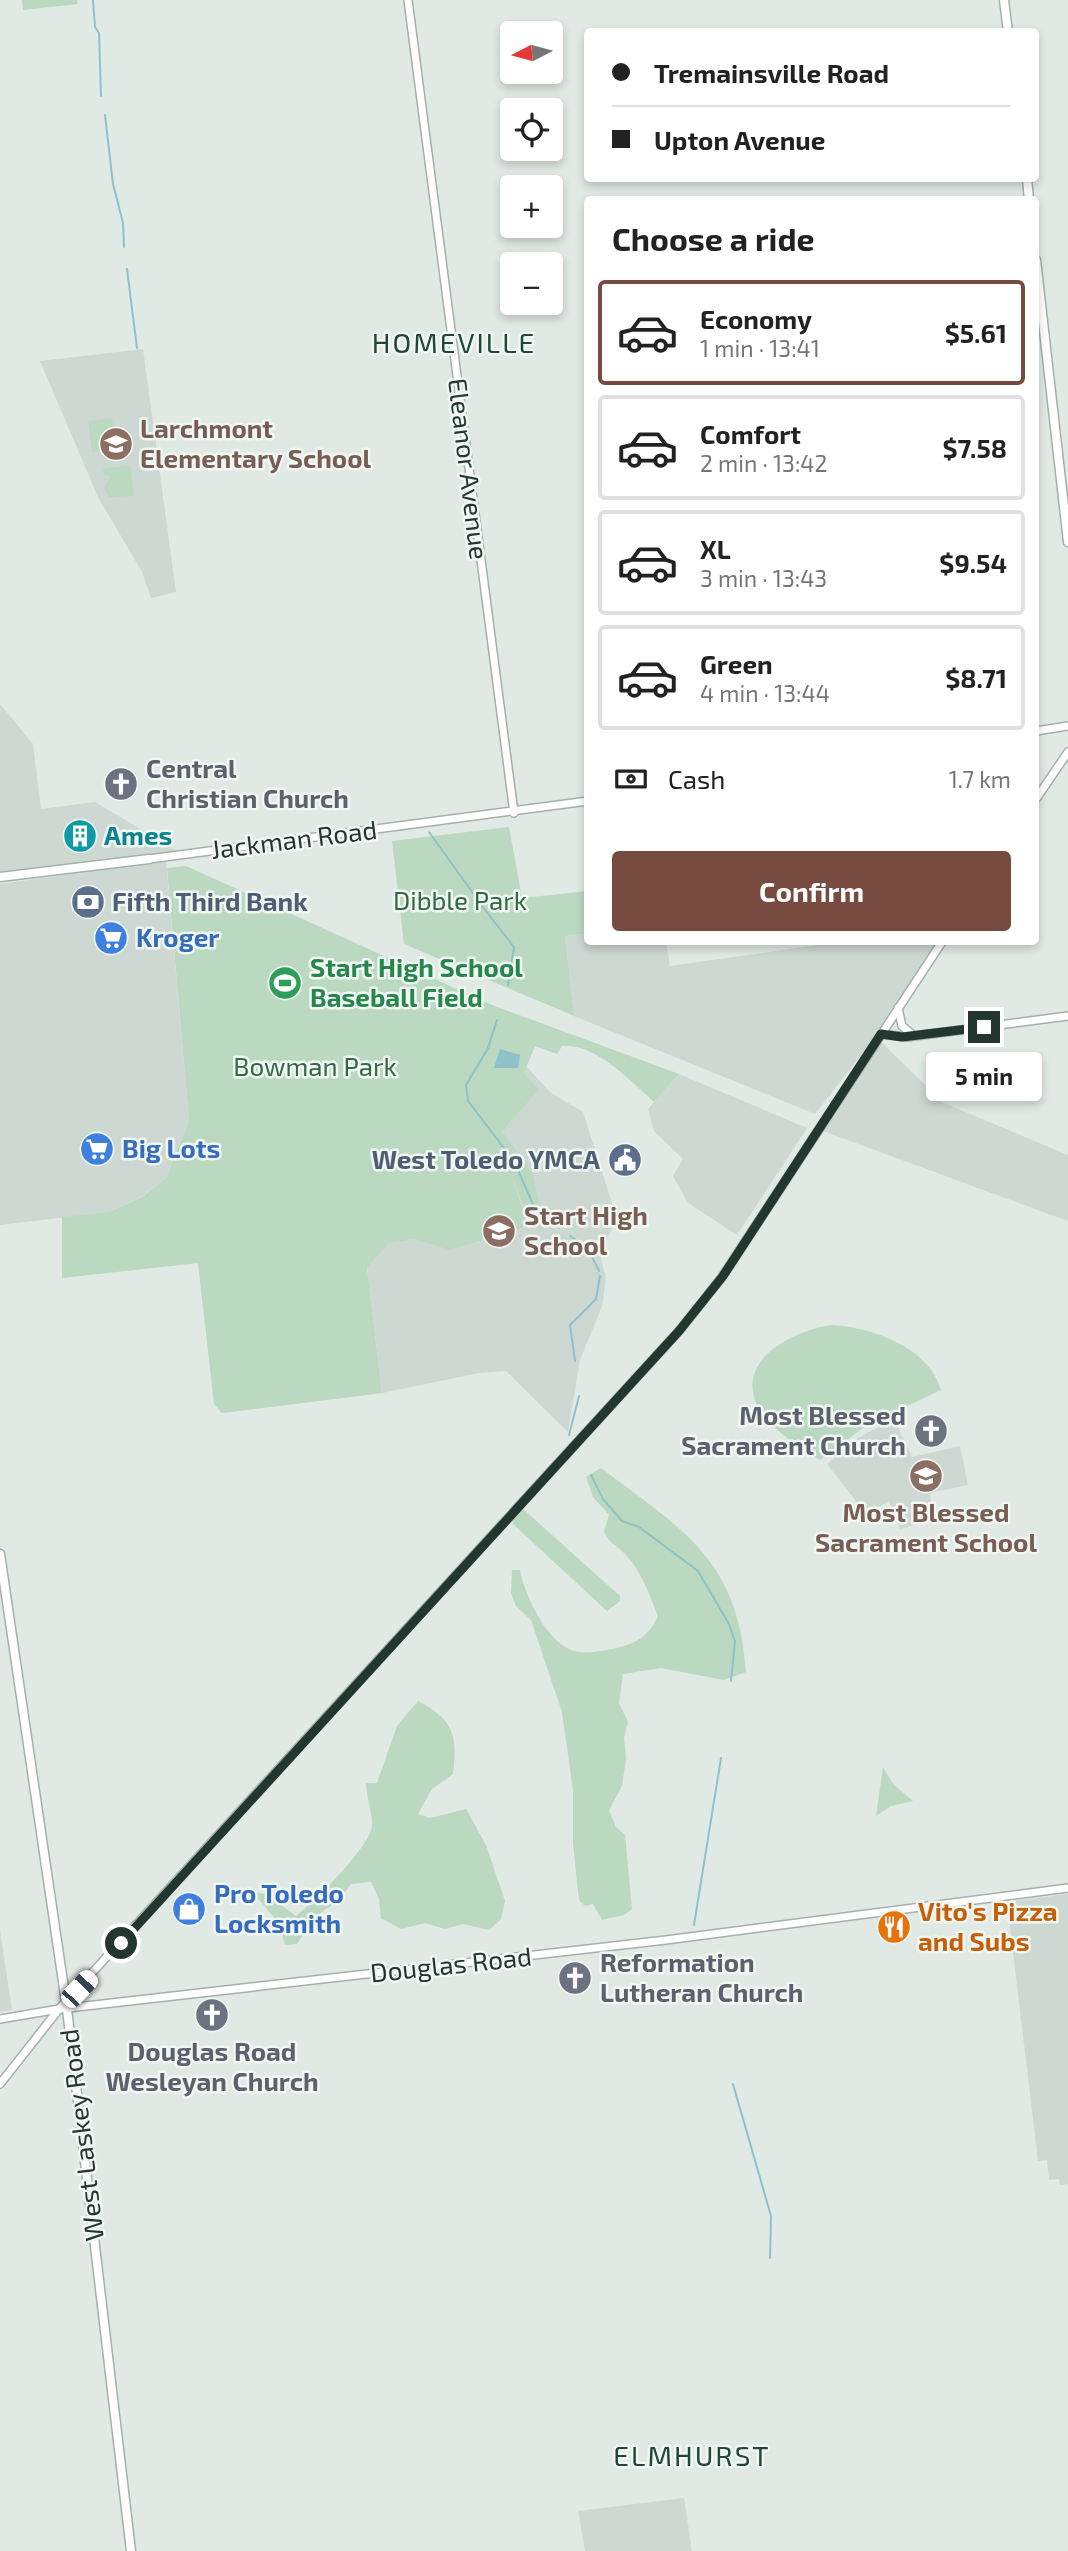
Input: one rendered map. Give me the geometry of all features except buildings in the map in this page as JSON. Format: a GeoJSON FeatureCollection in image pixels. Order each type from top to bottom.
{"type":"FeatureCollection","features":[{"type":"Feature","properties":{"kind":"main road"},"geometry":{"type":"LineString","coordinates":[[1004,0],[1008,28]]}},
{"type":"Feature","properties":{"kind":"main road"},"geometry":{"type":"LineString","coordinates":[[1039,286],[1068,542]]}},
{"type":"Feature","properties":{"kind":"main road","name":"Jackman Road"},"geometry":{"type":"LineString","coordinates":[[0,877],[149,859]]}},
{"type":"Feature","properties":{"kind":"main road","name":"West Laskey Road"},"geometry":{"type":"LineString","coordinates":[[0,1554],[64,2007],[131,2551]]}},
{"type":"Feature","properties":{"kind":"street","name":"Eleanor Avenue"},"geometry":{"type":"LineString","coordinates":[[408,0],[514,813]]}},
{"type":"Feature","properties":{"kind":"street"},"geometry":{"type":"LineString","coordinates":[[1039,731],[1068,726]]}},
{"type":"Feature","properties":{"kind":"street"},"geometry":{"type":"LineString","coordinates":[[1039,795],[1068,752]]}},
{"type":"Feature","properties":{"kind":"street","name":"Jackman Road"},"geometry":{"type":"LineString","coordinates":[[149,859],[514,813],[584,802]]}},
{"type":"Feature","properties":{"kind":"street"},"geometry":{"type":"LineString","coordinates":[[0,2084],[64,2007],[679,1331],[723,1276],[940,945]]}},
{"type":"Feature","properties":{"kind":"street"},"geometry":{"type":"LineString","coordinates":[[898,1008],[902,1026],[914,1036]]}},
{"type":"Feature","properties":{"kind":"street"},"geometry":{"type":"LineString","coordinates":[[881,1034],[914,1036],[1068,1016]]}},
{"type":"Feature","properties":{"kind":"street","name":"Douglas Road"},"geometry":{"type":"LineString","coordinates":[[0,2019],[64,2007],[642,1942],[1068,1888]]}},
{"type":"Feature","properties":{"kind":"shaded area","name":"Larchmont Elementary School"},"geometry":{"type":"Polygon","coordinates":[[[143,349],[176,592],[151,598],[142,572],[98,497],[40,361],[143,349]]]}},
{"type":"Feature","properties":{"kind":"shaded area"},"geometry":{"type":"Polygon","coordinates":[[[0,704],[33,744],[41,809],[95,802],[182,854],[0,878],[0,704]]]}},
{"type":"Feature","properties":{"kind":"shaded area"},"geometry":{"type":"Polygon","coordinates":[[[166,861],[189,1120],[166,1178],[141,1197],[109,1212],[0,1225],[0,884],[166,861]]]}},
{"type":"Feature","properties":{"kind":"shaded area"},"geometry":{"type":"Polygon","coordinates":[[[584,934],[584,945],[666,945],[670,966],[818,945],[936,945],[875,1037],[815,1114],[574,1016],[565,936],[584,934]]]}},
{"type":"Feature","properties":{"kind":"shaded area","name":"Start High School"},"geometry":{"type":"Polygon","coordinates":[[[486,1022],[550,1092],[583,1112],[617,1219],[600,1254],[606,1278],[602,1306],[580,1360],[568,1432],[506,1371],[479,1373],[382,1393],[367,1268],[389,1243],[486,1022]]]}},
{"type":"Feature","properties":{"kind":"shaded area"},"geometry":{"type":"Polygon","coordinates":[[[881,1042],[944,1103],[1068,1155],[1068,1221],[823,1131],[881,1042]]]}},
{"type":"Feature","properties":{"kind":"shaded area"},"geometry":{"type":"Polygon","coordinates":[[[679,1074],[807,1128],[737,1235],[688,1203],[673,1176],[683,1159],[654,1131],[648,1109],[679,1074]]]}},
{"type":"Feature","properties":{"kind":"shaded area"},"geometry":{"type":"Polygon","coordinates":[[[894,1418],[912,1457],[960,1446],[968,1485],[930,1493],[933,1519],[900,1529],[889,1501],[866,1514],[827,1464],[856,1439],[894,1418]]]}},
{"type":"Feature","properties":{"kind":"shaded area"},"geometry":{"type":"Polygon","coordinates":[[[1068,1894],[1068,2184],[1060,2185],[1059,2179],[1049,2180],[1047,2160],[1038,2161],[1007,1902],[1068,1894]]]}},
{"type":"Feature","properties":{"kind":"shaded area"},"geometry":{"type":"Polygon","coordinates":[[[0,1930],[12,2010],[0,2012],[0,1930]]]}},
{"type":"Feature","properties":{"kind":"shaded area"},"geometry":{"type":"Polygon","coordinates":[[[684,2498],[692,2551],[585,2551],[578,2511],[684,2498]]]}},
{"type":"Feature","properties":{"kind":"green space"},"geometry":{"type":"Polygon","coordinates":[[[22,0],[77,0],[78,4],[23,10],[22,0]]]}},
{"type":"Feature","properties":{"kind":"green space"},"geometry":{"type":"Polygon","coordinates":[[[112,418],[116,449],[92,452],[88,421],[112,418]]]}},
{"type":"Feature","properties":{"kind":"green space"},"geometry":{"type":"Polygon","coordinates":[[[130,465],[134,496],[109,497],[104,488],[110,477],[104,474],[103,469],[130,465]]]}},
{"type":"Feature","properties":{"kind":"green space","name":"Dibble Park"},"geometry":{"type":"Polygon","coordinates":[[[509,827],[522,898],[584,891],[584,934],[565,936],[574,1016],[404,944],[392,841],[509,827]]]}},
{"type":"Feature","properties":{"kind":"green space","name":"Bowman Park"},"geometry":{"type":"Polygon","coordinates":[[[186,866],[492,1005],[679,1074],[654,1102],[600,1057],[575,1047],[562,1046],[557,1054],[535,1046],[524,1073],[539,1090],[502,1131],[532,1172],[541,1209],[551,1223],[540,1231],[527,1213],[512,1176],[527,1226],[450,1250],[414,1239],[389,1243],[367,1268],[382,1393],[222,1413],[214,1404],[198,1263],[62,1278],[62,1217],[109,1212],[142,1197],[166,1178],[189,1120],[167,868],[186,866]]]}},
{"type":"Feature","properties":{"kind":"green space"},"geometry":{"type":"Polygon","coordinates":[[[831,1325],[863,1330],[896,1342],[924,1362],[941,1390],[867,1425],[820,1460],[767,1420],[756,1403],[752,1387],[755,1372],[762,1359],[774,1349],[802,1333],[831,1325]]]}},
{"type":"Feature","properties":{"kind":"green space"},"geometry":{"type":"Polygon","coordinates":[[[601,1468],[681,1530],[718,1574],[732,1601],[741,1633],[746,1672],[724,1680],[661,1668],[623,1674],[619,1703],[628,1722],[624,1738],[626,1759],[622,1786],[609,1810],[616,1827],[625,1835],[632,1909],[624,1915],[602,1920],[593,1904],[585,1906],[579,1900],[573,1844],[573,1790],[562,1712],[531,1620],[516,1606],[511,1593],[512,1570],[520,1570],[527,1593],[548,1631],[567,1648],[578,1652],[603,1651],[623,1646],[642,1638],[651,1629],[658,1616],[648,1591],[629,1558],[606,1536],[604,1532],[609,1515],[593,1497],[586,1477],[601,1468]]]}},
{"type":"Feature","properties":{"kind":"green space"},"geometry":{"type":"Polygon","coordinates":[[[523,1509],[620,1596],[620,1601],[607,1611],[514,1525],[512,1521],[523,1509]]]}},
{"type":"Feature","properties":{"kind":"green space"},"geometry":{"type":"Polygon","coordinates":[[[418,1701],[446,1722],[455,1749],[453,1774],[432,1789],[418,1814],[430,1818],[466,1809],[486,1845],[505,1901],[501,1919],[489,1930],[463,1924],[445,1929],[425,1923],[401,1929],[381,1918],[379,1899],[371,1882],[351,1884],[339,1900],[316,1916],[297,1944],[285,1945],[280,1925],[253,1892],[266,1894],[296,1916],[352,1860],[372,1826],[366,1783],[377,1783],[397,1726],[418,1701]]]}},
{"type":"Feature","properties":{"kind":"green space"},"geometry":{"type":"Polygon","coordinates":[[[883,1767],[893,1784],[913,1801],[891,1806],[876,1816],[883,1767]]]}},
{"type":"Feature","properties":{"kind":"water"},"geometry":{"type":"Polygon","coordinates":[[[500,1049],[520,1055],[518,1068],[494,1068],[500,1049]]]}},
{"type":"Feature","properties":{"kind":"waterway"},"geometry":{"type":"LineString","coordinates":[[93,0],[95,27],[99,33],[101,96]]}},
{"type":"Feature","properties":{"kind":"waterway"},"geometry":{"type":"LineString","coordinates":[[105,115],[113,184],[123,223],[124,247]]}},
{"type":"Feature","properties":{"kind":"waterway"},"geometry":{"type":"LineString","coordinates":[[127,269],[137,348]]}},
{"type":"Feature","properties":{"kind":"waterway"},"geometry":{"type":"LineString","coordinates":[[429,832],[475,896]]}},
{"type":"Feature","properties":{"kind":"waterway"},"geometry":{"type":"LineString","coordinates":[[478,901],[514,947],[508,985]]}},
{"type":"Feature","properties":{"kind":"waterway"},"geometry":{"type":"LineString","coordinates":[[497,1020],[488,1048],[466,1085],[468,1101],[514,1161],[539,1218],[550,1226]]}},
{"type":"Feature","properties":{"kind":"waterway"},"geometry":{"type":"LineString","coordinates":[[570,1236],[587,1247],[599,1271]]}},
{"type":"Feature","properties":{"kind":"waterway"},"geometry":{"type":"LineString","coordinates":[[575,1361],[570,1325],[596,1299],[600,1276]]}},
{"type":"Feature","properties":{"kind":"waterway"},"geometry":{"type":"LineString","coordinates":[[569,1435],[579,1396]]}},
{"type":"Feature","properties":{"kind":"waterway"},"geometry":{"type":"LineString","coordinates":[[591,1475],[603,1499],[622,1521],[639,1527],[698,1571],[729,1624],[735,1641],[731,1681]]}},
{"type":"Feature","properties":{"kind":"waterway"},"geometry":{"type":"LineString","coordinates":[[694,1925],[721,1758]]}},
{"type":"Feature","properties":{"kind":"waterway"},"geometry":{"type":"LineString","coordinates":[[733,2084],[771,2216],[770,2258]]}},
{"type":"Feature","properties":{"kind":"place","name":"Larchmont Elementary School"},"geometry":{"type":"Point","coordinates":[116,444]}},
{"type":"Feature","properties":{"kind":"place","name":"Central Christian Church"},"geometry":{"type":"Point","coordinates":[121,784]}},
{"type":"Feature","properties":{"kind":"place","name":"Ames"},"geometry":{"type":"Point","coordinates":[80,836]}},
{"type":"Feature","properties":{"kind":"place","name":"Fifth Third Bank"},"geometry":{"type":"Point","coordinates":[88,902]}},
{"type":"Feature","properties":{"kind":"place","name":"Kroger"},"geometry":{"type":"Point","coordinates":[111,938]}},
{"type":"Feature","properties":{"kind":"place","name":"Start High School Baseball Field"},"geometry":{"type":"Point","coordinates":[285,983]}},
{"type":"Feature","properties":{"kind":"place","name":"Big Lots"},"geometry":{"type":"Point","coordinates":[97,1149]}},
{"type":"Feature","properties":{"kind":"place","name":"West Toledo YMCA"},"geometry":{"type":"Point","coordinates":[625,1160]}},
{"type":"Feature","properties":{"kind":"place","name":"Start High School"},"geometry":{"type":"Point","coordinates":[499,1231]}},
{"type":"Feature","properties":{"kind":"place","name":"Most Blessed Sacrament Church"},"geometry":{"type":"Point","coordinates":[931,1431]}},
{"type":"Feature","properties":{"kind":"place","name":"Most Blessed Sacrament School"},"geometry":{"type":"Point","coordinates":[926,1476]}},
{"type":"Feature","properties":{"kind":"place","name":"Pro Toledo Locksmith"},"geometry":{"type":"Point","coordinates":[189,1909]}},
{"type":"Feature","properties":{"kind":"place","name":"Vito's Pizza and Subs"},"geometry":{"type":"Point","coordinates":[894,1927]}},
{"type":"Feature","properties":{"kind":"place","name":"Reformation Lutheran Church"},"geometry":{"type":"Point","coordinates":[575,1978]}},
{"type":"Feature","properties":{"kind":"place","name":"Douglas Road Wesleyan Church"},"geometry":{"type":"Point","coordinates":[212,2015]}},
{"type":"Feature","properties":{"kind":"district","name":"HOMEVILLE"},"geometry":{"type":"Point","coordinates":[454,343]}},
{"type":"Feature","properties":{"kind":"district","name":"ELMHURST"},"geometry":{"type":"Point","coordinates":[692,2456]}},
{"type":"Feature","properties":{"kind":"route"},"geometry":{"type":"LineString","coordinates":[[121,1943],[679,1331],[723,1276],[881,1034],[902,1037],[984,1027]]}}]}
